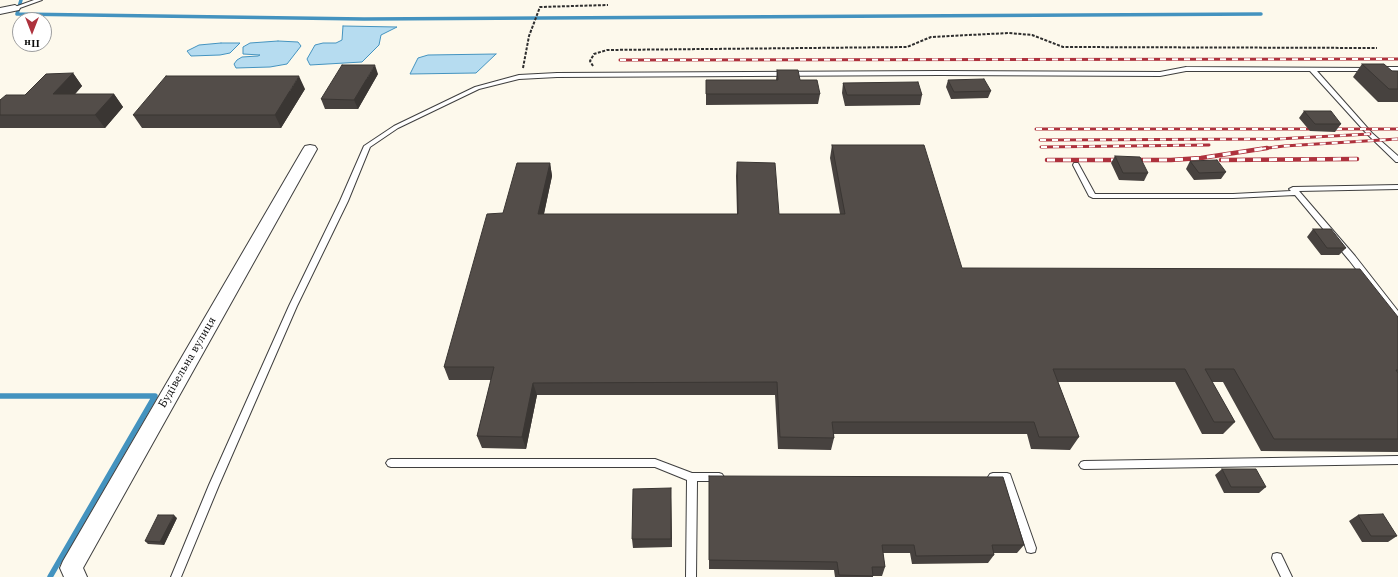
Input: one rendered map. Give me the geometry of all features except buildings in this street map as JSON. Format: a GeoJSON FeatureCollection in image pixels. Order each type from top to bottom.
{"type":"FeatureCollection","features":[{"type":"Feature","properties":{"kind":"street"},"geometry":{"type":"LineString","coordinates":[[0,11],[19,7]]}},
{"type":"Feature","properties":{"kind":"street","name":"Будівельна вулиця"},"geometry":{"type":"LineString","coordinates":[[76,577],[71,568],[310,148]]}},
{"type":"Feature","properties":{"kind":"lane"},"geometry":{"type":"LineString","coordinates":[[19,7],[39,0]]}},
{"type":"Feature","properties":{"kind":"lane"},"geometry":{"type":"LineString","coordinates":[[176,577],[214,485],[293,306],[344,201],[368,146],[396,127],[477,88],[519,77],[599,75],[924,73],[1160,74],[1186,69],[1398,69]]}},
{"type":"Feature","properties":{"kind":"lane"},"geometry":{"type":"LineString","coordinates":[[1312,69],[1370,134],[1398,160]]}},
{"type":"Feature","properties":{"kind":"lane"},"geometry":{"type":"LineString","coordinates":[[1076,165],[1093,196],[1233,196],[1297,193]]}},
{"type":"Feature","properties":{"kind":"lane"},"geometry":{"type":"LineString","coordinates":[[1398,187],[1293,188],[1352,258],[1398,317]]}},
{"type":"Feature","properties":{"kind":"lane"},"geometry":{"type":"LineString","coordinates":[[1084,465],[1398,460]]}},
{"type":"Feature","properties":{"kind":"lane"},"geometry":{"type":"LineString","coordinates":[[391,463],[655,463],[692,477],[731,477]]}},
{"type":"Feature","properties":{"kind":"lane"},"geometry":{"type":"LineString","coordinates":[[691,577],[692,477]]}},
{"type":"Feature","properties":{"kind":"lane"},"geometry":{"type":"LineString","coordinates":[[983,477],[1007,477],[1031,548]]}},
{"type":"Feature","properties":{"kind":"lane"},"geometry":{"type":"LineString","coordinates":[[1277,558],[1286,577]]}},
{"type":"Feature","properties":{"kind":"path"},"geometry":{"type":"LineString","coordinates":[[519,77],[522,72],[529,36],[540,7],[608,5]]}},
{"type":"Feature","properties":{"kind":"path"},"geometry":{"type":"LineString","coordinates":[[599,75],[590,61],[594,54],[607,50],[908,47],[931,37],[1008,33],[1032,35],[1063,47],[1377,48]]}},
{"type":"Feature","properties":{"kind":"water"},"geometry":{"type":"Polygon","coordinates":[[[343,26],[397,27],[381,35],[379,45],[362,62],[310,65],[307,59],[315,45],[323,43],[336,43],[342,40],[343,26]]]}},
{"type":"Feature","properties":{"kind":"water"},"geometry":{"type":"Polygon","coordinates":[[[278,41],[298,42],[301,46],[287,64],[270,67],[236,68],[234,64],[242,57],[260,55],[243,54],[243,47],[250,43],[278,41]]]}},
{"type":"Feature","properties":{"kind":"water"},"geometry":{"type":"Polygon","coordinates":[[[240,43],[230,53],[220,55],[191,56],[187,51],[199,45],[240,43]]]}},
{"type":"Feature","properties":{"kind":"water"},"geometry":{"type":"Polygon","coordinates":[[[496,54],[476,73],[410,74],[418,58],[428,55],[496,54]]]}},
{"type":"Feature","properties":{"kind":"waterway"},"geometry":{"type":"LineString","coordinates":[[21,0],[17,14],[364,19],[1261,14]]}},
{"type":"Feature","properties":{"kind":"waterway"},"geometry":{"type":"LineString","coordinates":[[0,396],[155,396],[50,577]]}},
{"type":"Feature","properties":{"kind":"railway"},"geometry":{"type":"LineString","coordinates":[[620,60],[1398,59]]}},
{"type":"Feature","properties":{"kind":"railway"},"geometry":{"type":"LineString","coordinates":[[1036,129],[1398,129]]}},
{"type":"Feature","properties":{"kind":"railway"},"geometry":{"type":"LineString","coordinates":[[1040,140],[1277,139],[1370,134]]}},
{"type":"Feature","properties":{"kind":"railway"},"geometry":{"type":"LineString","coordinates":[[1262,149],[1398,139]]}},
{"type":"Feature","properties":{"kind":"railway"},"geometry":{"type":"LineString","coordinates":[[1041,147],[1209,145]]}},
{"type":"Feature","properties":{"kind":"railway"},"geometry":{"type":"LineString","coordinates":[[1262,149],[1267,148]]}},
{"type":"Feature","properties":{"kind":"railway"},"geometry":{"type":"LineString","coordinates":[[1047,160],[1171,160],[1201,158],[1262,149]]}},
{"type":"Feature","properties":{"kind":"railway"},"geometry":{"type":"LineString","coordinates":[[1221,160],[1357,159]]}}]}
